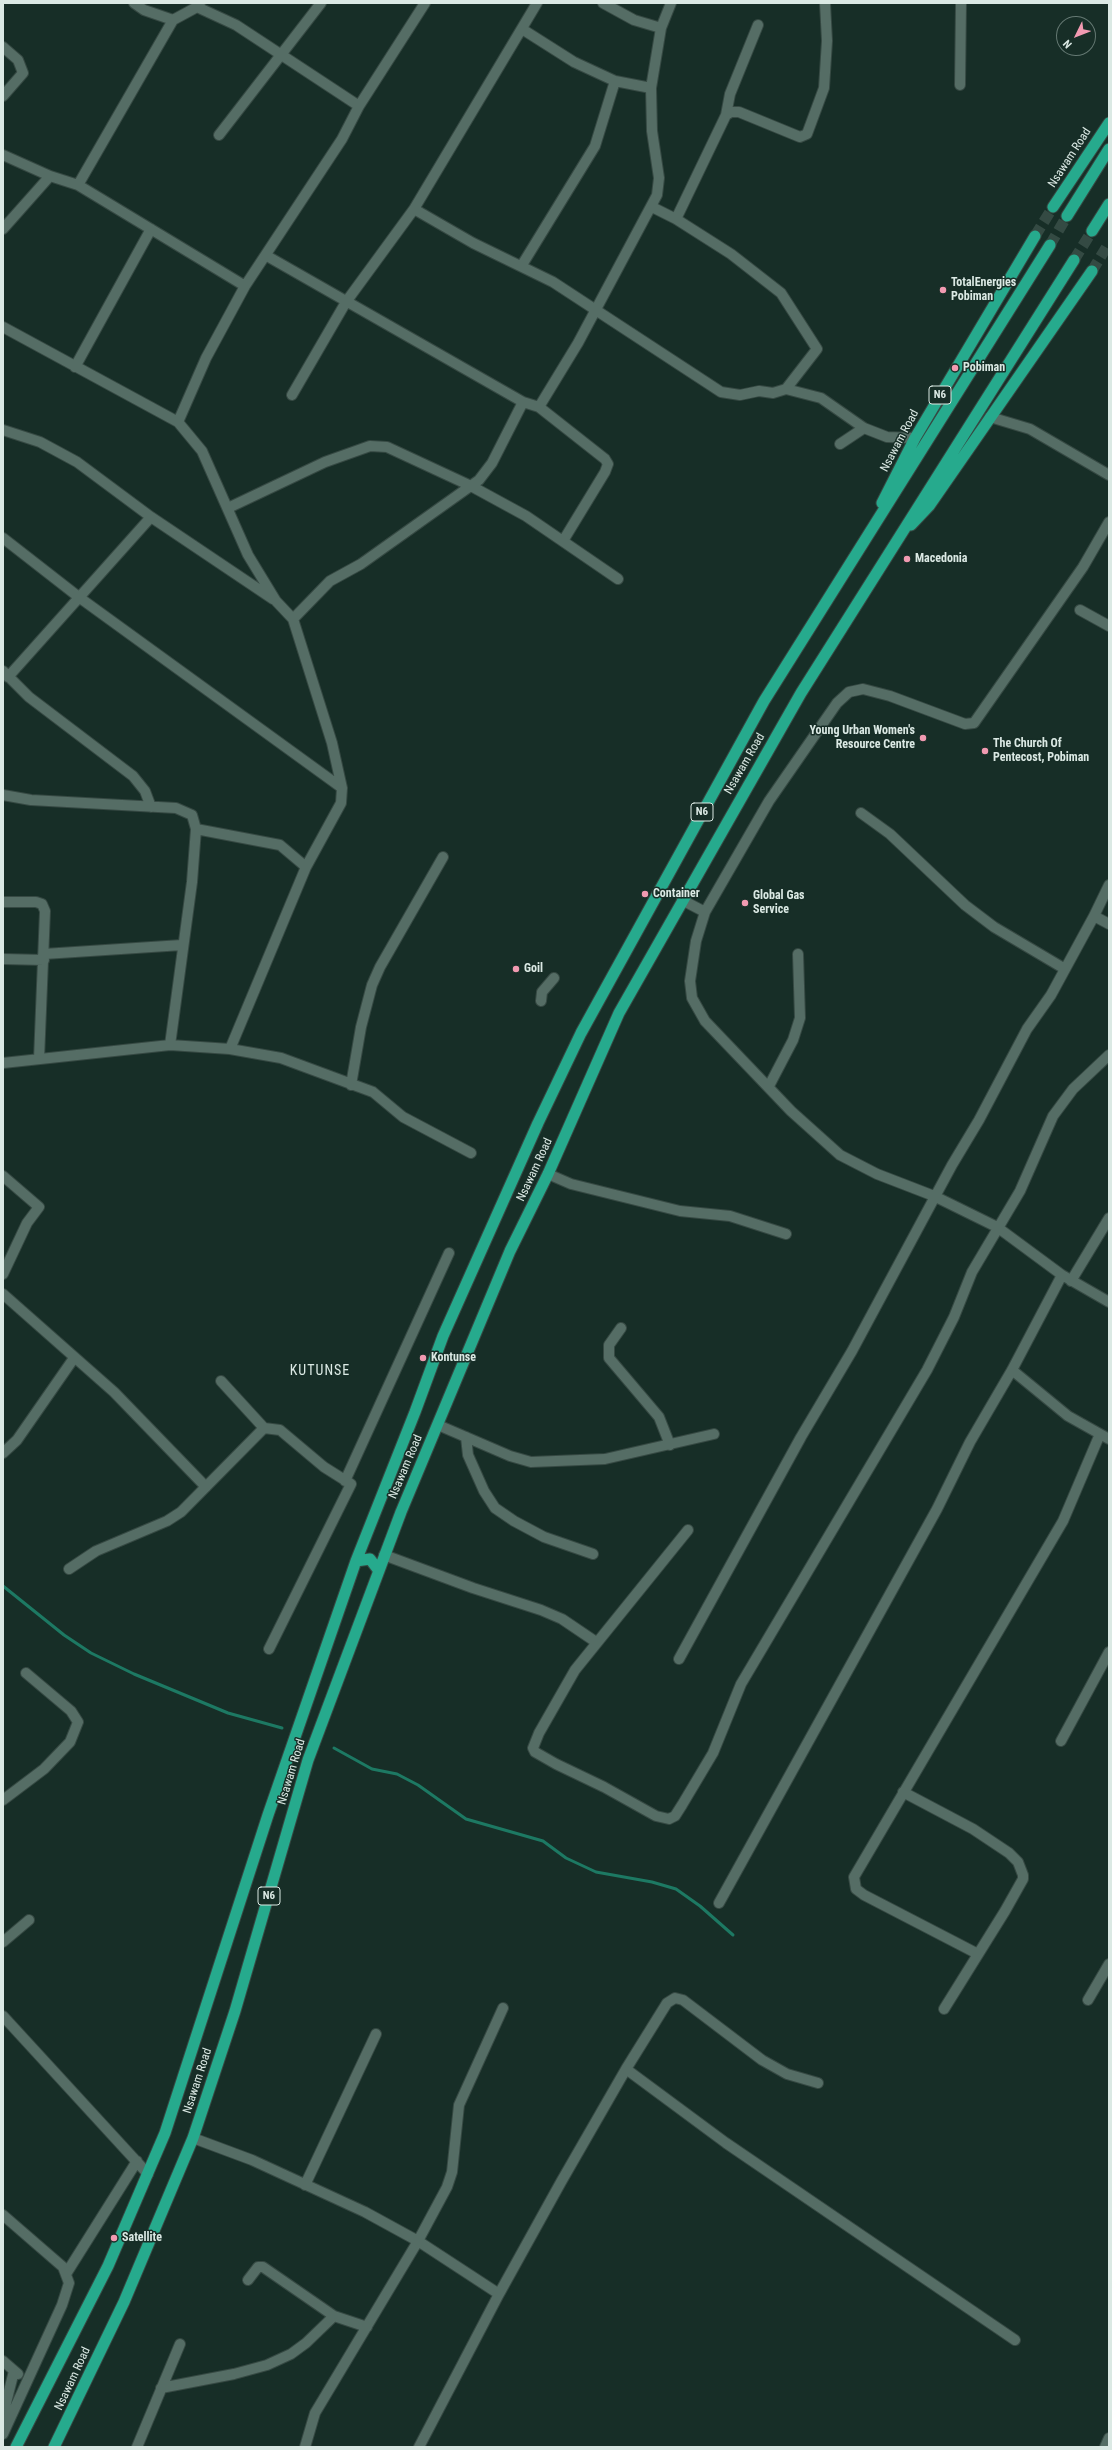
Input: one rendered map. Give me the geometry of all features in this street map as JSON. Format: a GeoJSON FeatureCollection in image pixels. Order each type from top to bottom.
{"type":"FeatureCollection","features":[{"type":"Feature","properties":{"kind":"highway","name":"Nsawam Road"},"geometry":{"type":"LineString","coordinates":[[1053,207],[1109,123]]}},
{"type":"Feature","properties":{"kind":"highway"},"geometry":{"type":"LineString","coordinates":[[1067,216],[1109,149]]}},
{"type":"Feature","properties":{"kind":"highway"},"geometry":{"type":"LineString","coordinates":[[1092,231],[1109,204]]}},
{"type":"Feature","properties":{"kind":"highway","name":"Nsawam Road"},"geometry":{"type":"LineString","coordinates":[[854,559],[915,438],[1035,236]]}},
{"type":"Feature","properties":{"kind":"highway","name":"Nsawam Road"},"geometry":{"type":"LineString","coordinates":[[16,2447],[108,2266],[148,2174],[189,2062],[210,1990],[263,1830],[356,1561],[415,1412],[443,1336],[538,1123],[581,1033],[764,701],[854,559],[972,367],[1050,245]]}},
{"type":"Feature","properties":{"kind":"highway","name":"Nsawam Road"},"geometry":{"type":"LineString","coordinates":[[54,2447],[124,2302],[193,2138],[235,2011],[308,1760],[384,1555],[510,1251],[548,1174],[619,1013],[801,693],[1074,260]]}},
{"type":"Feature","properties":{"kind":"highway","name":"Nsawam Road"},"geometry":{"type":"LineString","coordinates":[[892,547],[930,506],[1092,271]]}},
{"type":"Feature","properties":{"kind":"highway"},"geometry":{"type":"LineString","coordinates":[[356,1561],[370,1559],[378,1571]]}},
{"type":"Feature","properties":{"kind":"street"},"geometry":{"type":"LineString","coordinates":[[134,3],[144,10],[173,20]]}},
{"type":"Feature","properties":{"kind":"street"},"geometry":{"type":"LineString","coordinates":[[219,135],[321,3]]}},
{"type":"Feature","properties":{"kind":"street"},"geometry":{"type":"LineString","coordinates":[[178,422],[206,358],[245,286],[342,140],[359,106],[425,3]]}},
{"type":"Feature","properties":{"kind":"street"},"geometry":{"type":"LineString","coordinates":[[292,395],[346,302],[414,209],[537,3]]}},
{"type":"Feature","properties":{"kind":"street"},"geometry":{"type":"LineString","coordinates":[[603,3],[634,20],[661,28]]}},
{"type":"Feature","properties":{"kind":"street"},"geometry":{"type":"LineString","coordinates":[[539,407],[578,343],[652,207],[657,194],[659,178],[652,130],[652,88],[661,28],[671,3]]}},
{"type":"Feature","properties":{"kind":"street"},"geometry":{"type":"LineString","coordinates":[[726,115],[731,112],[739,112],[800,137],[807,134],[824,88],[828,41],[825,3]]}},
{"type":"Feature","properties":{"kind":"street"},"geometry":{"type":"LineString","coordinates":[[960,85],[961,3]]}},
{"type":"Feature","properties":{"kind":"street"},"geometry":{"type":"LineString","coordinates":[[78,185],[173,20],[198,5],[223,17],[359,106]]}},
{"type":"Feature","properties":{"kind":"street"},"geometry":{"type":"LineString","coordinates":[[676,218],[726,115],[730,94],[758,25]]}},
{"type":"Feature","properties":{"kind":"street"},"geometry":{"type":"LineString","coordinates":[[522,29],[574,62],[615,81],[652,88]]}},
{"type":"Feature","properties":{"kind":"street"},"geometry":{"type":"LineString","coordinates":[[3,47],[18,60],[23,73],[3,96]]}},
{"type":"Feature","properties":{"kind":"street"},"geometry":{"type":"LineString","coordinates":[[522,265],[595,146],[615,81]]}},
{"type":"Feature","properties":{"kind":"street"},"geometry":{"type":"LineString","coordinates":[[3,155],[50,176],[78,185],[245,286]]}},
{"type":"Feature","properties":{"kind":"street"},"geometry":{"type":"LineString","coordinates":[[3,229],[50,176]]}},
{"type":"Feature","properties":{"kind":"street"},"geometry":{"type":"LineString","coordinates":[[652,207],[676,218],[732,254],[781,293],[817,348],[786,389]]}},
{"type":"Feature","properties":{"kind":"street"},"geometry":{"type":"LineString","coordinates":[[414,209],[473,242],[522,265],[596,308],[721,392],[740,395],[759,391],[773,393],[786,389],[821,398],[864,428],[887,436],[915,438]]}},
{"type":"Feature","properties":{"kind":"street"},"geometry":{"type":"LineString","coordinates":[[75,367],[151,229]]}},
{"type":"Feature","properties":{"kind":"street"},"geometry":{"type":"LineString","coordinates":[[266,256],[523,402],[539,407],[605,459],[608,464],[605,472],[563,541]]}},
{"type":"Feature","properties":{"kind":"street"},"geometry":{"type":"LineString","coordinates":[[3,328],[178,422],[202,451],[248,555],[276,601],[293,619],[332,743],[342,788],[341,804],[306,867],[230,1049]]}},
{"type":"Feature","properties":{"kind":"street"},"geometry":{"type":"LineString","coordinates":[[293,619],[330,581],[361,564],[471,486],[487,472],[523,402]]}},
{"type":"Feature","properties":{"kind":"street"},"geometry":{"type":"LineString","coordinates":[[990,417],[1030,429],[1109,475]]}},
{"type":"Feature","properties":{"kind":"street"},"geometry":{"type":"LineString","coordinates":[[840,444],[864,428]]}},
{"type":"Feature","properties":{"kind":"street"},"geometry":{"type":"LineString","coordinates":[[3,430],[40,442],[77,462],[151,517],[276,601]]}},
{"type":"Feature","properties":{"kind":"street"},"geometry":{"type":"LineString","coordinates":[[228,508],[325,462],[370,446],[387,446],[471,486],[526,516],[618,579]]}},
{"type":"Feature","properties":{"kind":"street"},"geometry":{"type":"LineString","coordinates":[[151,517],[80,598],[6,674],[33,701],[133,776],[146,791],[152,807]]}},
{"type":"Feature","properties":{"kind":"street"},"geometry":{"type":"LineString","coordinates":[[1109,522],[1083,567],[974,723],[965,724],[890,696],[863,689],[849,692],[837,703],[769,801],[705,912],[696,941],[690,981],[692,998],[705,1021],[791,1111],[840,1155],[877,1174],[934,1196],[997,1227],[1062,1275],[1109,1302]]}},
{"type":"Feature","properties":{"kind":"street"},"geometry":{"type":"LineString","coordinates":[[3,538],[80,598],[342,788]]}},
{"type":"Feature","properties":{"kind":"street"},"geometry":{"type":"LineString","coordinates":[[1080,610],[1109,626]]}},
{"type":"Feature","properties":{"kind":"street"},"geometry":{"type":"LineString","coordinates":[[3,795],[31,800],[176,808],[192,815],[196,830],[192,882],[182,945],[170,1045]]}},
{"type":"Feature","properties":{"kind":"street"},"geometry":{"type":"LineString","coordinates":[[860,813],[890,834],[965,905],[994,927],[1065,969]]}},
{"type":"Feature","properties":{"kind":"street"},"geometry":{"type":"LineString","coordinates":[[196,830],[280,845],[306,867]]}},
{"type":"Feature","properties":{"kind":"street"},"geometry":{"type":"LineString","coordinates":[[351,1085],[361,1027],[372,985],[380,967],[443,857]]}},
{"type":"Feature","properties":{"kind":"street"},"geometry":{"type":"LineString","coordinates":[[679,1658],[801,1437],[852,1351],[934,1196],[979,1120],[1027,1030],[1051,995],[1109,885]]}},
{"type":"Feature","properties":{"kind":"street"},"geometry":{"type":"LineString","coordinates":[[682,900],[705,912]]}},
{"type":"Feature","properties":{"kind":"street"},"geometry":{"type":"LineString","coordinates":[[3,902],[36,902],[42,904],[45,911],[40,1059]]}},
{"type":"Feature","properties":{"kind":"street"},"geometry":{"type":"LineString","coordinates":[[1094,916],[1109,924]]}},
{"type":"Feature","properties":{"kind":"street"},"geometry":{"type":"LineString","coordinates":[[3,959],[44,957],[182,945]]}},
{"type":"Feature","properties":{"kind":"street"},"geometry":{"type":"LineString","coordinates":[[768,1086],[793,1040],[800,1018],[798,954]]}},
{"type":"Feature","properties":{"kind":"street"},"geometry":{"type":"LineString","coordinates":[[541,1001],[542,992],[554,978]]}},
{"type":"Feature","properties":{"kind":"street"},"geometry":{"type":"LineString","coordinates":[[3,1063],[170,1045],[230,1049],[281,1058],[373,1092],[403,1117],[471,1153]]}},
{"type":"Feature","properties":{"kind":"street"},"geometry":{"type":"LineString","coordinates":[[688,1530],[596,1642],[563,1690],[533,1746],[534,1750],[642,1809],[666,1818],[672,1818],[682,1805],[714,1753],[742,1684],[927,1370],[954,1317],[972,1272],[997,1227],[1020,1191],[1053,1116],[1073,1089],[1109,1055]]}},
{"type":"Feature","properties":{"kind":"street"},"geometry":{"type":"LineString","coordinates":[[548,1174],[570,1184],[680,1212],[730,1216],[786,1234]]}},
{"type":"Feature","properties":{"kind":"street"},"geometry":{"type":"LineString","coordinates":[[3,1176],[39,1207],[27,1223],[3,1274]]}},
{"type":"Feature","properties":{"kind":"street"},"geometry":{"type":"LineString","coordinates":[[1071,1281],[1109,1218]]}},
{"type":"Feature","properties":{"kind":"street"},"geometry":{"type":"LineString","coordinates":[[345,1481],[449,1253]]}},
{"type":"Feature","properties":{"kind":"street"},"geometry":{"type":"LineString","coordinates":[[719,1903],[937,1510],[970,1442],[1012,1370],[1062,1275]]}},
{"type":"Feature","properties":{"kind":"street"},"geometry":{"type":"LineString","coordinates":[[3,1294],[114,1392],[206,1487]]}},
{"type":"Feature","properties":{"kind":"street"},"geometry":{"type":"LineString","coordinates":[[621,1328],[609,1345],[610,1358],[659,1417],[670,1446]]}},
{"type":"Feature","properties":{"kind":"street"},"geometry":{"type":"LineString","coordinates":[[3,1453],[17,1440],[74,1358]]}},
{"type":"Feature","properties":{"kind":"street"},"geometry":{"type":"LineString","coordinates":[[976,1953],[864,1895],[854,1885],[854,1877],[1063,1521],[1105,1437],[1068,1416],[1012,1370]]}},
{"type":"Feature","properties":{"kind":"street"},"geometry":{"type":"LineString","coordinates":[[221,1381],[264,1428]]}},
{"type":"Feature","properties":{"kind":"street"},"geometry":{"type":"LineString","coordinates":[[438,1425],[510,1456],[531,1462],[605,1459],[670,1446],[714,1434]]}},
{"type":"Feature","properties":{"kind":"street"},"geometry":{"type":"LineString","coordinates":[[69,1569],[96,1551],[167,1522],[181,1512],[264,1428],[275,1428],[284,1432],[324,1467],[351,1484],[269,1649]]}},
{"type":"Feature","properties":{"kind":"street"},"geometry":{"type":"LineString","coordinates":[[466,1437],[468,1455],[484,1491],[495,1508],[514,1521],[544,1537],[593,1554]]}},
{"type":"Feature","properties":{"kind":"street"},"geometry":{"type":"LineString","coordinates":[[384,1555],[473,1588],[541,1610],[562,1619],[596,1642]]}},
{"type":"Feature","properties":{"kind":"street"},"geometry":{"type":"LineString","coordinates":[[1061,1742],[1109,1652]]}},
{"type":"Feature","properties":{"kind":"street"},"geometry":{"type":"LineString","coordinates":[[3,1800],[44,1769],[70,1742],[78,1722],[71,1711],[26,1673]]}},
{"type":"Feature","properties":{"kind":"street"},"geometry":{"type":"LineString","coordinates":[[903,1792],[993,1842],[1014,1858],[1022,1870],[1024,1879],[976,1953],[944,2009]]}},
{"type":"Feature","properties":{"kind":"street"},"geometry":{"type":"LineString","coordinates":[[3,1942],[29,1920]]}},
{"type":"Feature","properties":{"kind":"street"},"geometry":{"type":"LineString","coordinates":[[1088,2000],[1109,1964]]}},
{"type":"Feature","properties":{"kind":"street"},"geometry":{"type":"LineString","coordinates":[[419,2447],[499,2294],[626,2069],[664,2007],[676,1998],[689,2004],[762,2060],[787,2074],[818,2083]]}},
{"type":"Feature","properties":{"kind":"street"},"geometry":{"type":"LineString","coordinates":[[305,2447],[315,2413],[418,2242],[452,2172],[455,2127],[463,2091],[503,2008]]}},
{"type":"Feature","properties":{"kind":"street"},"geometry":{"type":"LineString","coordinates":[[3,2016],[148,2174]]}},
{"type":"Feature","properties":{"kind":"street"},"geometry":{"type":"LineString","coordinates":[[306,2185],[376,2034]]}},
{"type":"Feature","properties":{"kind":"street"},"geometry":{"type":"LineString","coordinates":[[626,2069],[732,2148],[1015,2340]]}},
{"type":"Feature","properties":{"kind":"street"},"geometry":{"type":"LineString","coordinates":[[193,2138],[252,2160],[365,2212],[418,2242],[499,2294]]}},
{"type":"Feature","properties":{"kind":"street"},"geometry":{"type":"LineString","coordinates":[[66,2274],[137,2162]]}},
{"type":"Feature","properties":{"kind":"street"},"geometry":{"type":"LineString","coordinates":[[3,2216],[60,2264],[69,2283],[66,2295],[26,2380],[3,2434]]}},
{"type":"Feature","properties":{"kind":"street"},"geometry":{"type":"LineString","coordinates":[[248,2280],[258,2267],[263,2267],[334,2316],[367,2327]]}},
{"type":"Feature","properties":{"kind":"street"},"geometry":{"type":"LineString","coordinates":[[161,2388],[234,2374],[267,2365],[291,2354],[306,2343],[334,2316]]}},
{"type":"Feature","properties":{"kind":"street"},"geometry":{"type":"LineString","coordinates":[[137,2447],[180,2344]]}},
{"type":"Feature","properties":{"kind":"street"},"geometry":{"type":"LineString","coordinates":[[3,2361],[26,2380]]}},
{"type":"Feature","properties":{"kind":"street"},"geometry":{"type":"LineString","coordinates":[[8,2423],[6,2406],[14,2371]]}},
{"type":"Feature","properties":{"kind":"waterway"},"geometry":{"type":"LineString","coordinates":[[3,1586],[64,1635],[91,1653],[134,1674],[228,1713],[282,1728]]}},
{"type":"Feature","properties":{"kind":"waterway"},"geometry":{"type":"LineString","coordinates":[[334,1748],[372,1769],[397,1774],[418,1785],[466,1819],[543,1841],[566,1858],[596,1872],[652,1882],[676,1889],[700,1906],[733,1935]]}},
{"type":"Feature","properties":{"kind":"tunnel"},"geometry":{"type":"LineString","coordinates":[[1035,236],[1053,207]]}},
{"type":"Feature","properties":{"kind":"tunnel"},"geometry":{"type":"LineString","coordinates":[[1050,245],[1067,216]]}},
{"type":"Feature","properties":{"kind":"tunnel"},"geometry":{"type":"LineString","coordinates":[[1074,260],[1092,231]]}},
{"type":"Feature","properties":{"kind":"tunnel"},"geometry":{"type":"LineString","coordinates":[[1092,271],[1109,243]]}},
{"type":"Feature","properties":{"kind":"place","name":"TotalEnergies Pobiman"},"geometry":{"type":"Point","coordinates":[943,290]}},
{"type":"Feature","properties":{"kind":"place","name":"Pobiman"},"geometry":{"type":"Point","coordinates":[955,368]}},
{"type":"Feature","properties":{"kind":"place","name":"Macedonia"},"geometry":{"type":"Point","coordinates":[907,559]}},
{"type":"Feature","properties":{"kind":"place","name":"Young Urban Women's Resource Centre"},"geometry":{"type":"Point","coordinates":[923,738]}},
{"type":"Feature","properties":{"kind":"place","name":"The Church Of Pentecost, Pobiman"},"geometry":{"type":"Point","coordinates":[985,751]}},
{"type":"Feature","properties":{"kind":"place","name":"Container"},"geometry":{"type":"Point","coordinates":[645,894]}},
{"type":"Feature","properties":{"kind":"place","name":"Global Gas Service"},"geometry":{"type":"Point","coordinates":[745,903]}},
{"type":"Feature","properties":{"kind":"place","name":"Goil"},"geometry":{"type":"Point","coordinates":[516,969]}},
{"type":"Feature","properties":{"kind":"place","name":"Kontunse"},"geometry":{"type":"Point","coordinates":[423,1358]}},
{"type":"Feature","properties":{"kind":"place","name":"Satellite"},"geometry":{"type":"Point","coordinates":[114,2238]}},
{"type":"Feature","properties":{"kind":"district","name":"KUTUNSE"},"geometry":{"type":"Point","coordinates":[320,1371]}}]}
